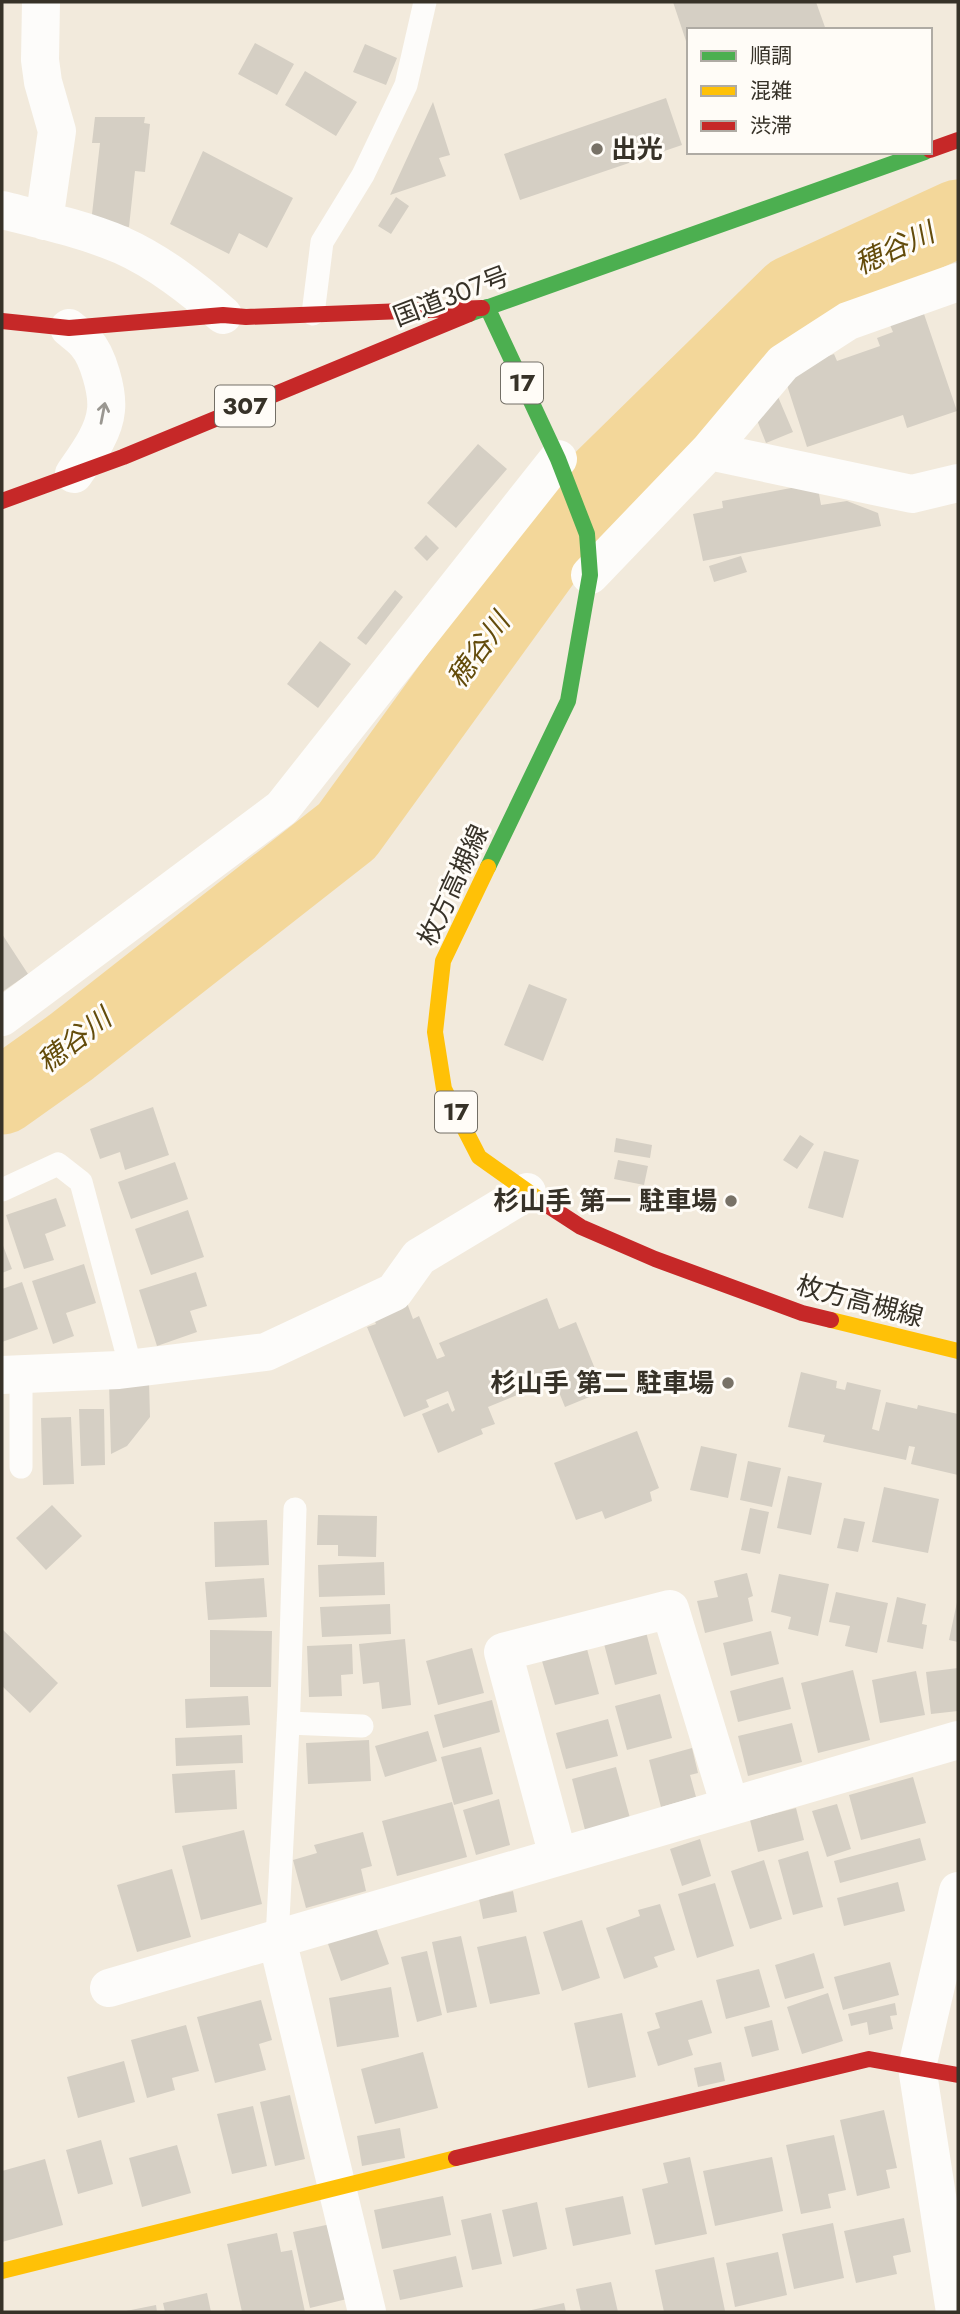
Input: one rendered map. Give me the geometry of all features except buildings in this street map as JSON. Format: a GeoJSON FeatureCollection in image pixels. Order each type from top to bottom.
{"type":"FeatureCollection","features":[{"type":"Feature","properties":{"kind":"main road"},"geometry":{"type":"LineString","coordinates":[[932,149],[958,140]]}},
{"type":"Feature","properties":{"kind":"main road","name":"国道307号"},"geometry":{"type":"LineString","coordinates":[[2,501],[123,457],[487,307],[919,154]]}},
{"type":"Feature","properties":{"kind":"main road"},"geometry":{"type":"LineString","coordinates":[[2,321],[69,328],[223,315],[246,317],[487,307]]}},
{"type":"Feature","properties":{"kind":"main road","name":"枚方高槻線"},"geometry":{"type":"LineString","coordinates":[[487,307],[558,459],[587,534],[590,575],[568,701],[443,961],[435,1032],[444,1089],[479,1157],[581,1227],[655,1259],[802,1314],[958,1351]]}},
{"type":"Feature","properties":{"kind":"main road"},"geometry":{"type":"LineString","coordinates":[[2,2271],[869,2059],[958,2075]]}},
{"type":"Feature","properties":{"kind":"street"},"geometry":{"type":"LineString","coordinates":[[41,2],[40,60],[43,82],[57,131],[44,221]]}},
{"type":"Feature","properties":{"kind":"street"},"geometry":{"type":"LineString","coordinates":[[2,210],[63,225],[122,245],[185,282],[223,315]]}},
{"type":"Feature","properties":{"kind":"street"},"geometry":{"type":"LineString","coordinates":[[590,575],[709,451],[783,363],[848,321],[958,282]]}},
{"type":"Feature","properties":{"kind":"street"},"geometry":{"type":"LineString","coordinates":[[69,328],[88,344],[105,389],[106,412],[95,443],[75,474]]}},
{"type":"Feature","properties":{"kind":"street"},"geometry":{"type":"LineString","coordinates":[[709,451],[912,494],[958,483]]}},
{"type":"Feature","properties":{"kind":"street"},"geometry":{"type":"LineString","coordinates":[[2,1017],[282,808],[558,459]]}},
{"type":"Feature","properties":{"kind":"street"},"geometry":{"type":"LineString","coordinates":[[11,1375],[131,1368],[266,1352],[394,1292],[419,1257],[527,1192]]}},
{"type":"Feature","properties":{"kind":"street"},"geometry":{"type":"LineString","coordinates":[[558,1856],[503,1652],[670,1609],[730,1806]]}},
{"type":"Feature","properties":{"kind":"street"},"geometry":{"type":"LineString","coordinates":[[109,1988],[958,1740]]}},
{"type":"Feature","properties":{"kind":"street"},"geometry":{"type":"LineString","coordinates":[[955,2312],[917,2067],[958,1891]]}},
{"type":"Feature","properties":{"kind":"street"},"geometry":{"type":"LineString","coordinates":[[276,1939],[367,2312]]}},
{"type":"Feature","properties":{"kind":"lane"},"geometry":{"type":"LineString","coordinates":[[313,314],[322,242],[363,175],[406,85],[425,2]]}},
{"type":"Feature","properties":{"kind":"lane"},"geometry":{"type":"LineString","coordinates":[[2,1190],[58,1164],[81,1182],[131,1368]]}},
{"type":"Feature","properties":{"kind":"lane"},"geometry":{"type":"LineString","coordinates":[[11,1375],[21,1467]]}},
{"type":"Feature","properties":{"kind":"lane"},"geometry":{"type":"LineString","coordinates":[[276,1939],[288,1723],[295,1509]]}},
{"type":"Feature","properties":{"kind":"lane"},"geometry":{"type":"LineString","coordinates":[[288,1723],[362,1726]]}},
{"type":"Feature","properties":{"kind":"waterway","name":"穂谷川"},"geometry":{"type":"LineString","coordinates":[[2,1096],[71,1047],[347,831],[599,483],[792,294],[958,218]]}},
{"type":"Feature","properties":{"kind":"traffic: fast"},"geometry":{"type":"LineString","coordinates":[[469,314],[919,154]]}},
{"type":"Feature","properties":{"kind":"traffic: fast"},"geometry":{"type":"LineString","coordinates":[[487,307],[558,459],[587,534],[590,575],[568,701],[488,867]]}},
{"type":"Feature","properties":{"kind":"traffic: slow"},"geometry":{"type":"LineString","coordinates":[[488,867],[443,961],[435,1032],[444,1089],[479,1157],[544,1203]]}},
{"type":"Feature","properties":{"kind":"traffic: slow"},"geometry":{"type":"LineString","coordinates":[[831,1320],[958,1351]]}},
{"type":"Feature","properties":{"kind":"traffic: slow"},"geometry":{"type":"LineString","coordinates":[[2,2271],[456,2158]]}},
{"type":"Feature","properties":{"kind":"traffic: jam"},"geometry":{"type":"LineString","coordinates":[[932,149],[958,140]]}},
{"type":"Feature","properties":{"kind":"traffic: jam"},"geometry":{"type":"LineString","coordinates":[[2,321],[69,328],[223,315],[246,317],[482,308]]}},
{"type":"Feature","properties":{"kind":"traffic: jam"},"geometry":{"type":"LineString","coordinates":[[2,501],[123,457],[469,314]]}},
{"type":"Feature","properties":{"kind":"traffic: jam"},"geometry":{"type":"LineString","coordinates":[[544,1203],[581,1227],[655,1259],[802,1313],[831,1320]]}},
{"type":"Feature","properties":{"kind":"traffic: jam"},"geometry":{"type":"LineString","coordinates":[[456,2158],[869,2059],[958,2075]]}},
{"type":"Feature","properties":{"kind":"place","name":"出光"},"geometry":{"type":"Point","coordinates":[597,149]}},
{"type":"Feature","properties":{"kind":"place","name":"杉山手 第一 駐車場"},"geometry":{"type":"Point","coordinates":[731,1201]}},
{"type":"Feature","properties":{"kind":"place","name":"杉山手 第二 駐車場"},"geometry":{"type":"Point","coordinates":[728,1383]}}]}
